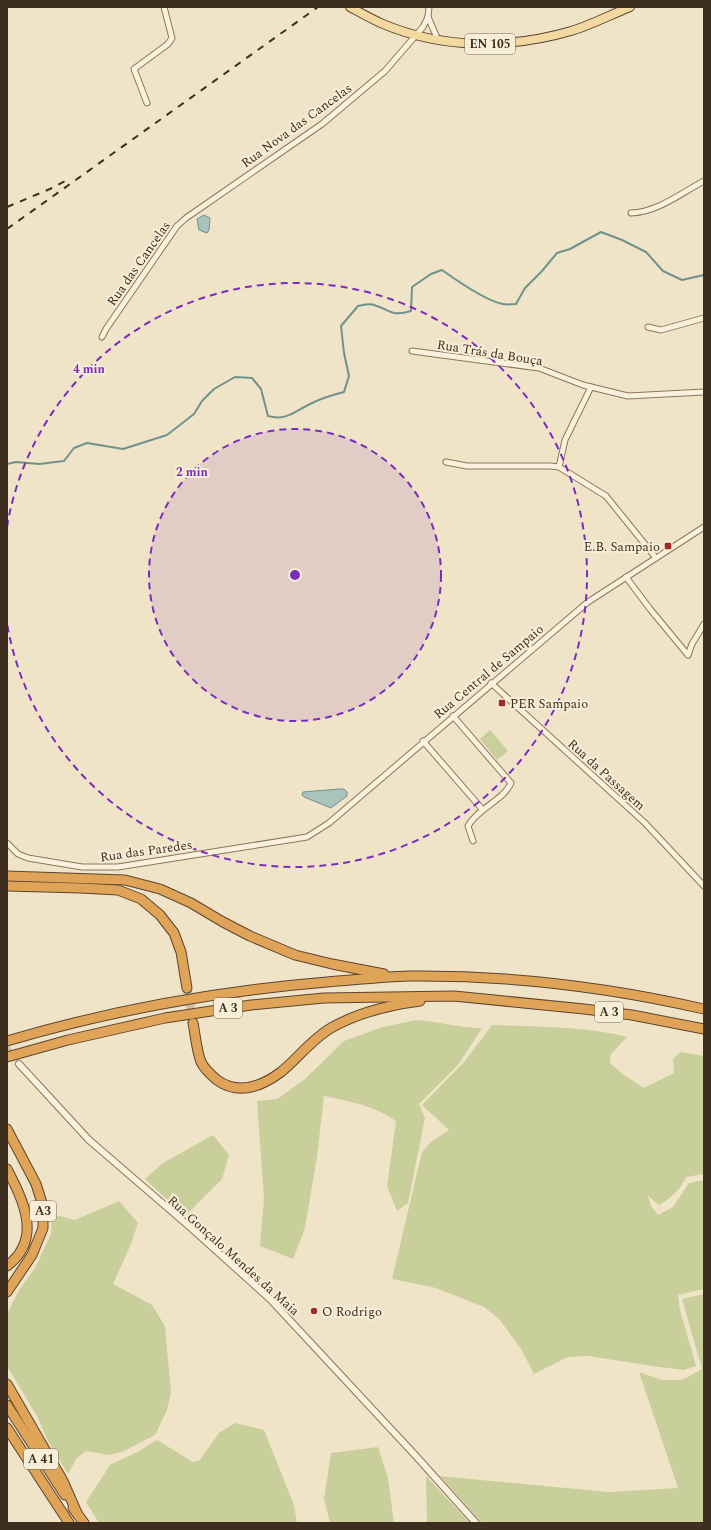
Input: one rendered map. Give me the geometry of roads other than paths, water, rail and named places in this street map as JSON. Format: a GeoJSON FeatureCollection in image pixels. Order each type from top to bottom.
{"type":"FeatureCollection","features":[{"type":"Feature","properties":{"kind":"highway"},"geometry":{"type":"LineString","coordinates":[[7,876],[125,880],[160,889],[191,903],[250,936],[295,955],[376,973],[407,976]]}},
{"type":"Feature","properties":{"kind":"highway"},"geometry":{"type":"LineString","coordinates":[[7,886],[118,890],[141,899],[160,915],[174,933],[181,952],[188,988]]}},
{"type":"Feature","properties":{"kind":"highway","name":"A 3"},"geometry":{"type":"LineString","coordinates":[[7,1041],[117,1012],[202,996],[276,986],[407,976],[533,982],[631,995],[704,1009]]}},
{"type":"Feature","properties":{"kind":"highway"},"geometry":{"type":"LineString","coordinates":[[193,1023],[201,1061],[212,1076],[226,1086],[241,1089],[257,1085],[280,1072],[329,1029],[353,1017],[386,1007],[454,996]]}},
{"type":"Feature","properties":{"kind":"highway","name":"A 3"},"geometry":{"type":"LineString","coordinates":[[7,1057],[116,1028],[165,1018],[226,1008],[324,998],[454,996],[632,1015],[704,1029]]}},
{"type":"Feature","properties":{"kind":"highway","name":"A3"},"geometry":{"type":"LineString","coordinates":[[7,1129],[36,1184],[43,1206],[43,1228],[32,1255],[7,1292]]}},
{"type":"Feature","properties":{"kind":"highway"},"geometry":{"type":"LineString","coordinates":[[7,1169],[27,1214],[28,1233],[22,1250],[7,1266]]}},
{"type":"Feature","properties":{"kind":"highway"},"geometry":{"type":"LineString","coordinates":[[8,1384],[63,1480],[77,1513]]}},
{"type":"Feature","properties":{"kind":"highway","name":"A 41"},"geometry":{"type":"LineString","coordinates":[[7,1405],[84,1523]]}},
{"type":"Feature","properties":{"kind":"highway","name":"A 41"},"geometry":{"type":"LineString","coordinates":[[7,1428],[69,1523]]}},
{"type":"Feature","properties":{"kind":"main road","name":"EN 105"},"geometry":{"type":"LineString","coordinates":[[350,7],[383,24],[417,35],[454,43],[497,44],[538,40],[572,31],[630,7]]}},
{"type":"Feature","properties":{"kind":"street"},"geometry":{"type":"LineString","coordinates":[[147,103],[134,69],[168,44],[172,38],[164,7]]}},
{"type":"Feature","properties":{"kind":"street"},"geometry":{"type":"LineString","coordinates":[[428,7],[428,17],[439,40]]}},
{"type":"Feature","properties":{"kind":"street","name":"Rua Nova das Cancelas"},"geometry":{"type":"LineString","coordinates":[[219,195],[322,124],[354,98],[385,71],[417,35],[428,17]]}},
{"type":"Feature","properties":{"kind":"street"},"geometry":{"type":"LineString","coordinates":[[631,213],[639,213],[654,208],[704,181]]}},
{"type":"Feature","properties":{"kind":"street","name":"Rua das Cancelas"},"geometry":{"type":"LineString","coordinates":[[102,337],[177,226],[219,195]]}},
{"type":"Feature","properties":{"kind":"street"},"geometry":{"type":"LineString","coordinates":[[648,327],[661,330],[704,318]]}},
{"type":"Feature","properties":{"kind":"street","name":"Rua Trás da Bouça"},"geometry":{"type":"LineString","coordinates":[[412,352],[539,368],[591,387],[628,396],[704,392]]}},
{"type":"Feature","properties":{"kind":"street"},"geometry":{"type":"LineString","coordinates":[[559,467],[565,440],[591,387]]}},
{"type":"Feature","properties":{"kind":"street"},"geometry":{"type":"LineString","coordinates":[[446,462],[467,466],[559,467],[606,496],[656,558]]}},
{"type":"Feature","properties":{"kind":"street","name":"Rua Central de Sampaio"},"geometry":{"type":"LineString","coordinates":[[294,838],[307,837],[329,823],[423,741],[588,602],[704,527]]}},
{"type":"Feature","properties":{"kind":"street"},"geometry":{"type":"LineString","coordinates":[[626,577],[688,655],[692,644],[704,624]]}},
{"type":"Feature","properties":{"kind":"street","name":"Rua da Passagem"},"geometry":{"type":"LineString","coordinates":[[491,683],[645,823],[704,886]]}},
{"type":"Feature","properties":{"kind":"street"},"geometry":{"type":"LineString","coordinates":[[453,716],[511,783],[508,790],[482,809],[470,821],[468,826],[473,841]]}},
{"type":"Feature","properties":{"kind":"street"},"geometry":{"type":"LineString","coordinates":[[423,741],[482,809]]}},
{"type":"Feature","properties":{"kind":"street","name":"Rua das Paredes"},"geometry":{"type":"LineString","coordinates":[[7,843],[18,854],[28,858],[76,866],[105,868],[294,838]]}},
{"type":"Feature","properties":{"kind":"street","name":"Rua Gonçalo Mendes da Maia"},"geometry":{"type":"LineString","coordinates":[[19,1064],[89,1140],[190,1227],[270,1299],[476,1523]]}},
{"type":"Feature","properties":{"kind":"water"},"geometry":{"type":"Polygon","coordinates":[[[204,215],[210,218],[209,230],[207,233],[199,230],[197,219],[204,215]]]}},
{"type":"Feature","properties":{"kind":"water"},"geometry":{"type":"Polygon","coordinates":[[[344,789],[347,792],[347,796],[331,808],[302,795],[303,792],[344,789]]]}},
{"type":"Feature","properties":{"kind":"waterway"},"geometry":{"type":"LineString","coordinates":[[7,464],[16,462],[39,464],[64,461],[74,448],[87,443],[123,449],[167,435],[194,414],[202,401],[214,389],[235,377],[252,378],[261,389],[268,416],[274,417],[285,417],[317,401],[344,392],[349,376],[344,353],[341,326],[358,306],[366,304],[372,304],[395,313],[411,311],[412,287],[431,274],[442,270],[471,290],[488,299],[503,304],[516,304],[525,288],[557,253],[570,249],[601,232],[622,240],[646,252],[663,271],[682,280],[704,275]]}},
{"type":"Feature","properties":{"kind":"tunnel"},"geometry":{"type":"LineString","coordinates":[[187,988],[193,1021]]}},
{"type":"Feature","properties":{"kind":"tunnel"},"geometry":{"type":"LineString","coordinates":[[7,1048],[19,1064]]}},
{"type":"Feature","properties":{"kind":"railway"},"geometry":{"type":"LineString","coordinates":[[7,229],[318,7]]}},
{"type":"Feature","properties":{"kind":"railway"},"geometry":{"type":"LineString","coordinates":[[7,207],[50,189],[67,180]]}},
{"type":"Feature","properties":{"kind":"place","name":"E.B. Sampaio"},"geometry":{"type":"Point","coordinates":[668,546]}},
{"type":"Feature","properties":{"kind":"place","name":"PER Sampaio"},"geometry":{"type":"Point","coordinates":[502,703]}},
{"type":"Feature","properties":{"kind":"place","name":"O Rodrigo"},"geometry":{"type":"Point","coordinates":[314,1311]}}]}
